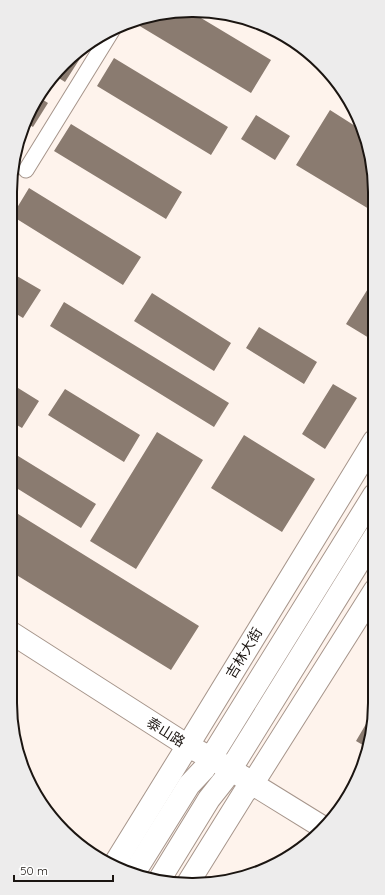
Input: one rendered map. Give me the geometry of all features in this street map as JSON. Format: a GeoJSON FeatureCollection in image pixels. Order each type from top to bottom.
{"type":"FeatureCollection","features":[{"type":"Feature","properties":{"kind":"main road","name":"吉林大街"},"geometry":{"type":"LineString","coordinates":[[117,861],[368,451]]}},
{"type":"Feature","properties":{"kind":"main road","name":"吉林大街"},"geometry":{"type":"LineString","coordinates":[[136,869],[189,785],[208,764],[368,505]]}},
{"type":"Feature","properties":{"kind":"main road"},"geometry":{"type":"LineString","coordinates":[[162,875],[209,799],[227,775],[368,546]]}},
{"type":"Feature","properties":{"kind":"main road"},"geometry":{"type":"LineString","coordinates":[[191,878],[368,601]]}},
{"type":"Feature","properties":{"kind":"main road","name":"泰山路"},"geometry":{"type":"LineString","coordinates":[[17,637],[185,750]]}},
{"type":"Feature","properties":{"kind":"main road","name":"泰山路"},"geometry":{"type":"LineString","coordinates":[[17,650],[248,788],[310,833]]}},
{"type":"Feature","properties":{"kind":"main road","name":"泰山路"},"geometry":{"type":"LineString","coordinates":[[248,788],[256,786],[319,825]]}},
{"type":"Feature","properties":{"kind":"street"},"geometry":{"type":"LineString","coordinates":[[26,170],[105,41]]}},
{"type":"Feature","properties":{"kind":"building"},"geometry":{"type":"Polygon","coordinates":[[[181,17],[199,17],[271,60],[251,93],[139,25],[158,20],[181,17]]]}},
{"type":"Feature","properties":{"kind":"building"},"geometry":{"type":"Polygon","coordinates":[[[80,58],[65,82],[60,79],[68,68],[80,58]]]}},
{"type":"Feature","properties":{"kind":"building"},"geometry":{"type":"Polygon","coordinates":[[[114,58],[228,127],[211,155],[97,86],[114,58]]]}},
{"type":"Feature","properties":{"kind":"building"},"geometry":{"type":"Polygon","coordinates":[[[44,100],[48,103],[33,127],[30,125],[44,100]]]}},
{"type":"Feature","properties":{"kind":"building"},"geometry":{"type":"Polygon","coordinates":[[[330,110],[355,126],[365,158],[368,181],[368,208],[296,165],[330,110]]]}},
{"type":"Feature","properties":{"kind":"building"},"geometry":{"type":"Polygon","coordinates":[[[256,115],[290,136],[275,160],[241,139],[256,115]]]}},
{"type":"Feature","properties":{"kind":"building"},"geometry":{"type":"Polygon","coordinates":[[[71,124],[182,192],[166,219],[54,151],[71,124]]]}},
{"type":"Feature","properties":{"kind":"building"},"geometry":{"type":"Polygon","coordinates":[[[29,188],[141,257],[123,285],[17,219],[17,208],[29,188]]]}},
{"type":"Feature","properties":{"kind":"building"},"geometry":{"type":"Polygon","coordinates":[[[17,276],[41,290],[23,318],[17,314],[17,276]]]}},
{"type":"Feature","properties":{"kind":"building"},"geometry":{"type":"Polygon","coordinates":[[[368,289],[368,337],[346,324],[368,289]]]}},
{"type":"Feature","properties":{"kind":"building"},"geometry":{"type":"Polygon","coordinates":[[[152,293],[231,343],[214,371],[134,321],[152,293]]]}},
{"type":"Feature","properties":{"kind":"building"},"geometry":{"type":"Polygon","coordinates":[[[64,302],[229,403],[214,427],[50,326],[64,302]]]}},
{"type":"Feature","properties":{"kind":"building"},"geometry":{"type":"Polygon","coordinates":[[[259,327],[317,362],[304,384],[246,348],[259,327]]]}},
{"type":"Feature","properties":{"kind":"building"},"geometry":{"type":"Polygon","coordinates":[[[333,384],[357,398],[325,449],[302,434],[333,384]]]}},
{"type":"Feature","properties":{"kind":"building"},"geometry":{"type":"Polygon","coordinates":[[[17,387],[39,401],[22,428],[17,425],[17,387]]]}},
{"type":"Feature","properties":{"kind":"building"},"geometry":{"type":"Polygon","coordinates":[[[65,389],[140,435],[124,462],[48,415],[65,389]]]}},
{"type":"Feature","properties":{"kind":"building"},"geometry":{"type":"Polygon","coordinates":[[[157,432],[203,460],[136,569],[90,541],[157,432]]]}},
{"type":"Feature","properties":{"kind":"building"},"geometry":{"type":"Polygon","coordinates":[[[244,435],[315,479],[282,532],[211,488],[244,435]]]}},
{"type":"Feature","properties":{"kind":"building"},"geometry":{"type":"Polygon","coordinates":[[[17,455],[96,504],[81,528],[17,488],[17,455]]]}},
{"type":"Feature","properties":{"kind":"building"},"geometry":{"type":"Polygon","coordinates":[[[17,513],[199,626],[171,670],[17,575],[17,513]]]}},
{"type":"Feature","properties":{"kind":"building"},"geometry":{"type":"Polygon","coordinates":[[[366,723],[363,745],[356,741],[366,723]]]}}]}
